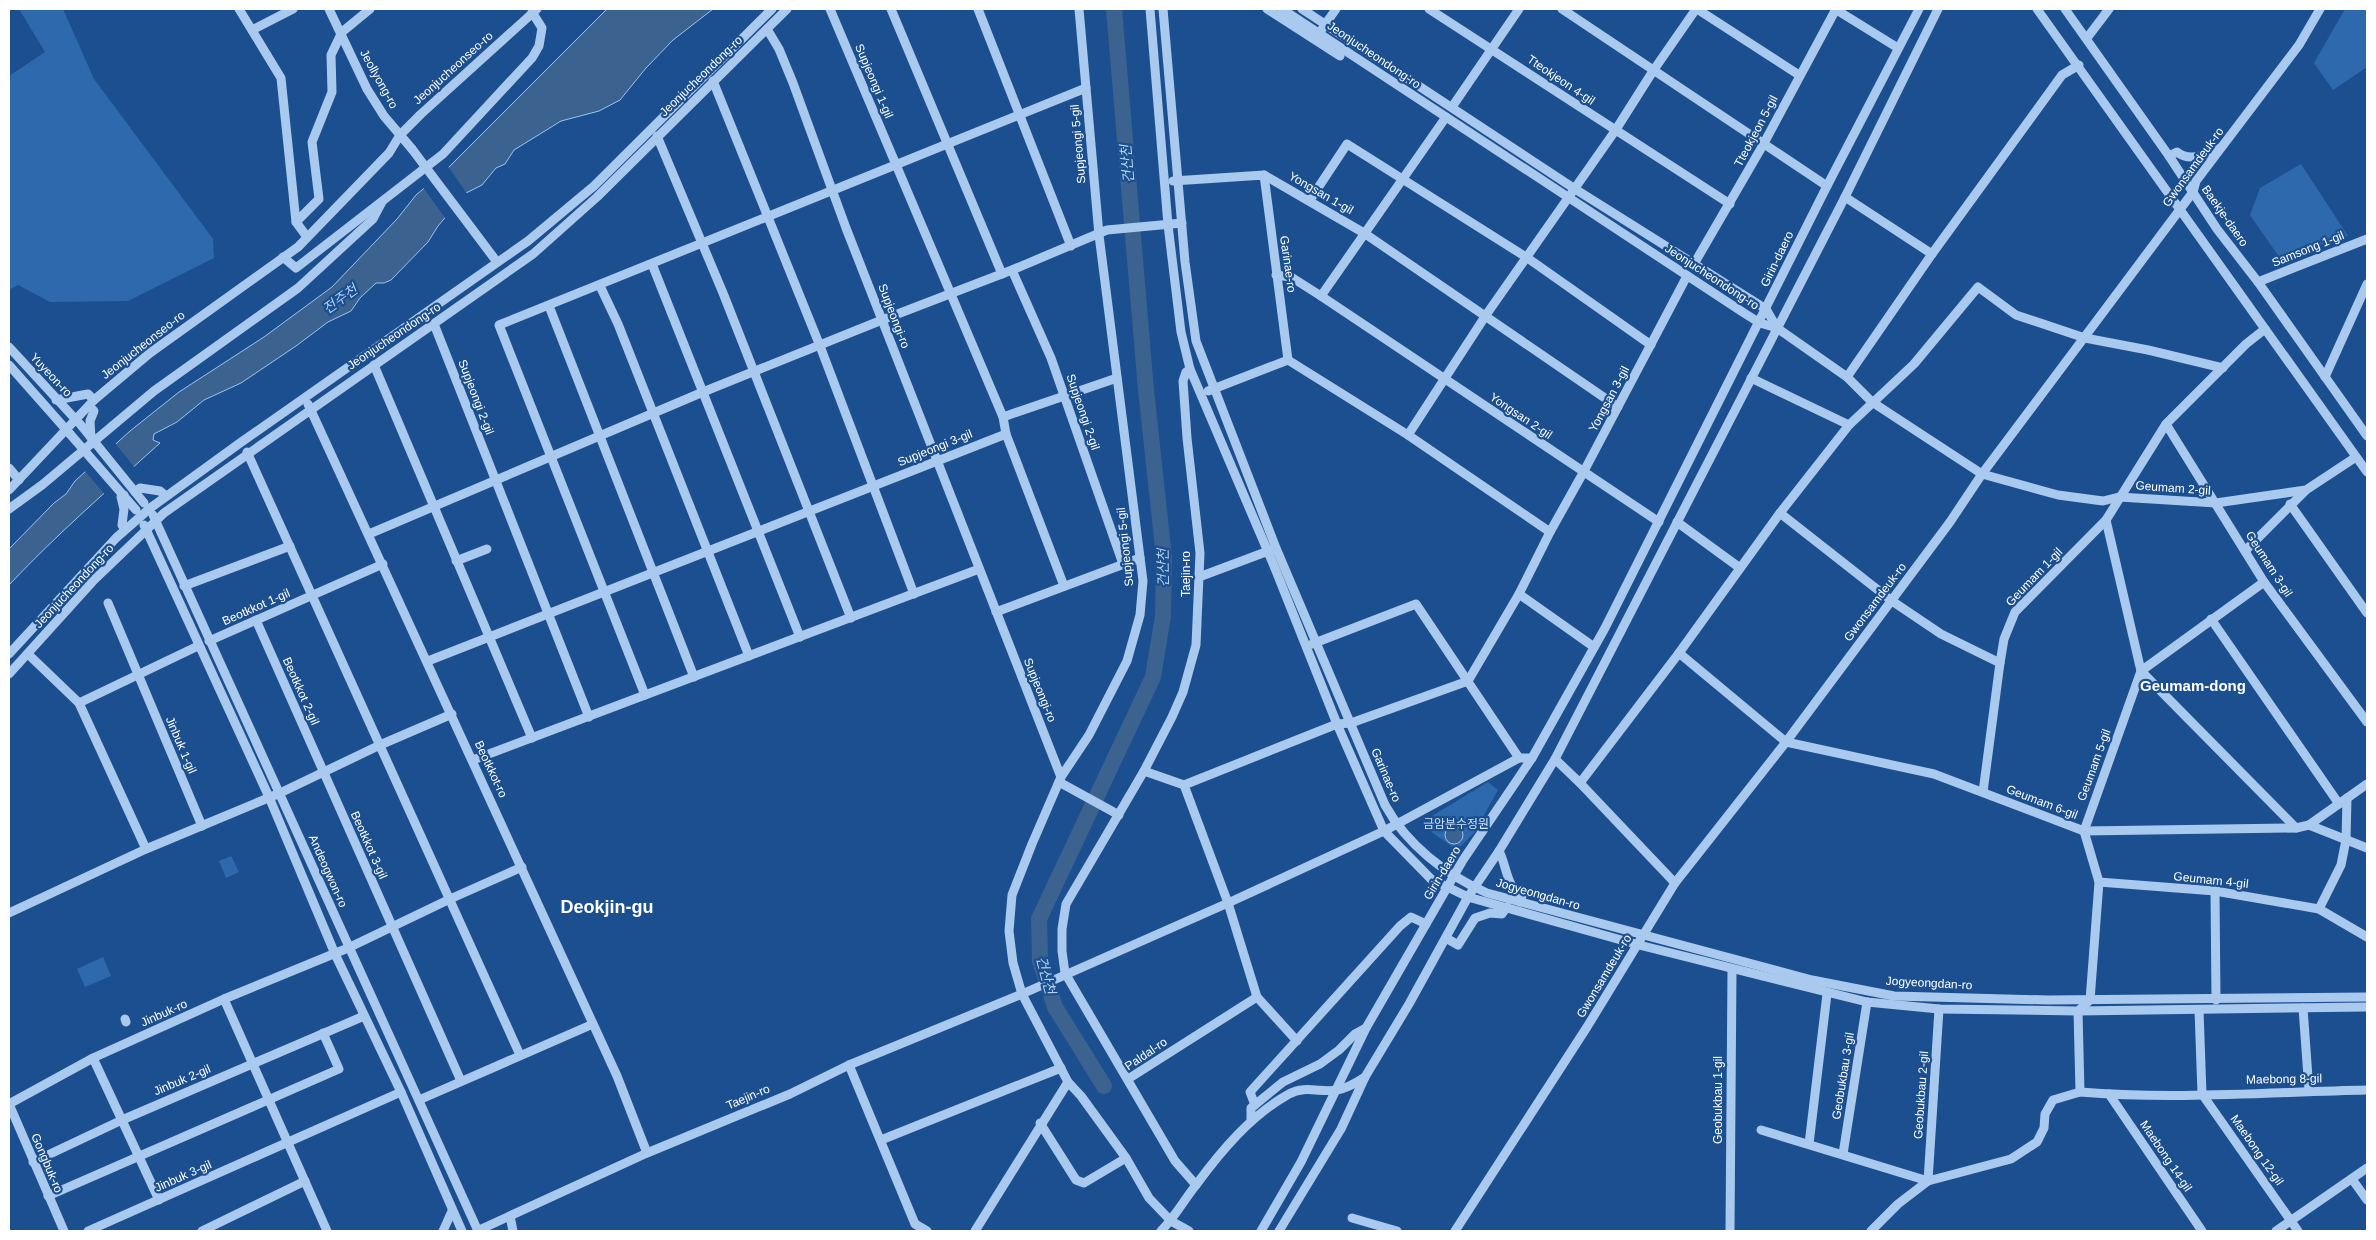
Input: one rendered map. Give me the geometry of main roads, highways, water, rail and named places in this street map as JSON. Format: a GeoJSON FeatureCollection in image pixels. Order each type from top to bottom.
{"type":"FeatureCollection","features":[{"type":"Feature","properties":{"kind":"water","name":"전주천"},"geometry":{"type":"Polygon","coordinates":[[[607,9],[713,9],[673,40],[646,68],[620,100],[599,111],[561,121],[514,150],[505,164],[496,168],[482,185],[466,193],[438,226],[428,242],[391,280],[384,283],[376,283],[360,298],[351,311],[328,322],[241,383],[204,400],[177,422],[154,434],[153,440],[160,443],[64,530],[9,585],[9,549],[54,503],[66,494],[75,481],[130,431],[179,392],[264,337],[332,287],[397,219],[416,195],[447,169],[607,9]]]}},
{"type":"Feature","properties":{"kind":"water"},"geometry":{"type":"Polygon","coordinates":[[[1454,826],[1460,829],[1463,835],[1460,841],[1454,844],[1448,841],[1445,835],[1448,829],[1454,826]]]}},
{"type":"Feature","properties":{"kind":"waterway","name":"건산천"},"geometry":{"type":"LineString","coordinates":[[1104,1086],[1055,1007],[1040,961],[1039,919],[1153,677],[1163,616],[1164,557],[1146,390],[1114,9]]}},
{"type":"Feature","properties":{"kind":"district","name":"Geumam-dong"},"geometry":{"type":"Point","coordinates":[2193,686]}},
{"type":"Feature","properties":{"kind":"district","name":"Deokjin-gu"},"geometry":{"type":"Point","coordinates":[607,907]}},
{"type":"Feature","properties":{"kind":"park label","name":"금암분수정원"},"geometry":{"type":"Point","coordinates":[1456,824]}}]}
